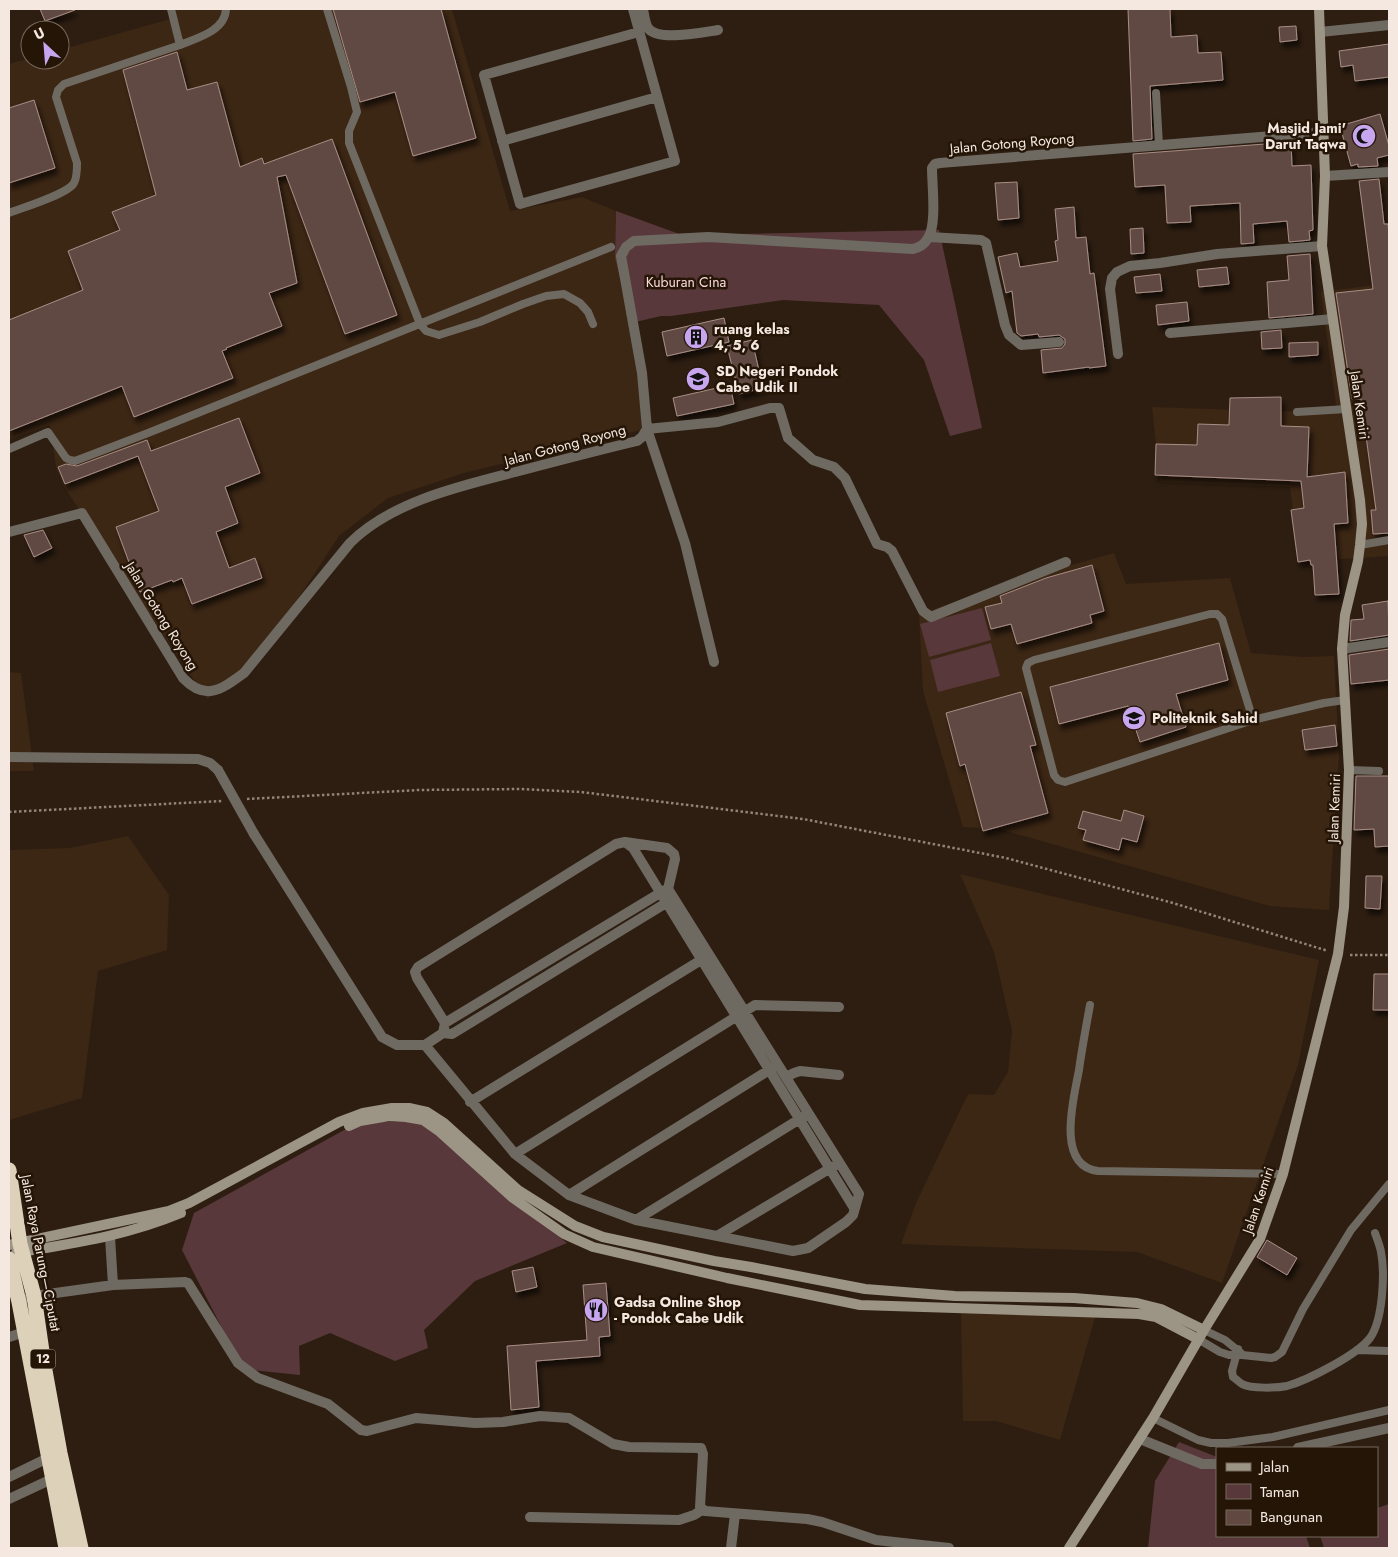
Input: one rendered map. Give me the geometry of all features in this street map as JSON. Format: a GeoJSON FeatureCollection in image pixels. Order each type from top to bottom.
{"type":"FeatureCollection","features":[{"type":"Feature","properties":{"kind":"highway","name":"Jalan Raya Parung—Ciputat"},"geometry":{"type":"LineString","coordinates":[[9,1170],[15,1249],[34,1296],[54,1455]]}},
{"type":"Feature","properties":{"kind":"highway","name":"Jalan Raya Parung—Ciputat"},"geometry":{"type":"LineString","coordinates":[[9,1259],[24,1332],[54,1455],[66,1548]]}},
{"type":"Feature","properties":{"kind":"highway","name":"Jalan Raya Parung—Ciputat"},"geometry":{"type":"LineString","coordinates":[[58,1476],[81,1548]]}},
{"type":"Feature","properties":{"kind":"street"},"geometry":{"type":"LineString","coordinates":[[633,9],[675,161],[520,204],[484,75],[639,32]]}},
{"type":"Feature","properties":{"kind":"street"},"geometry":{"type":"LineString","coordinates":[[643,9],[648,28],[654,33],[669,36],[718,30]]}},
{"type":"Feature","properties":{"kind":"street","name":"Jalan Kemiri"},"geometry":{"type":"LineString","coordinates":[[1069,1548],[1154,1418],[1201,1334],[1260,1240],[1283,1174],[1338,954],[1344,907],[1349,770],[1342,649],[1345,615],[1358,561],[1362,524],[1322,246],[1325,176],[1319,9]]}},
{"type":"Feature","properties":{"kind":"street"},"geometry":{"type":"LineString","coordinates":[[1320,32],[1389,25]]}},
{"type":"Feature","properties":{"kind":"street"},"geometry":{"type":"LineString","coordinates":[[502,141],[657,97]]}},
{"type":"Feature","properties":{"kind":"street","name":"Jalan Gotong Royong"},"geometry":{"type":"LineString","coordinates":[[9,532],[82,513],[183,678],[190,686],[211,692],[227,686],[244,673],[350,544],[363,530],[378,520],[399,509],[488,479],[637,440],[642,437],[647,429],[642,373],[621,256],[626,247],[634,241],[708,238],[913,249],[922,246],[929,237],[932,224],[932,168],[940,162],[1323,132]]}},
{"type":"Feature","properties":{"kind":"street"},"geometry":{"type":"LineString","coordinates":[[1325,176],[1389,172]]}},
{"type":"Feature","properties":{"kind":"street"},"geometry":{"type":"LineString","coordinates":[[929,237],[981,240],[986,243],[1009,335],[1021,345],[1058,342]]}},
{"type":"Feature","properties":{"kind":"street"},"geometry":{"type":"LineString","coordinates":[[1118,354],[1110,289],[1112,278],[1117,272],[1130,266],[1160,264],[1217,254],[1322,246]]}},
{"type":"Feature","properties":{"kind":"street"},"geometry":{"type":"LineString","coordinates":[[1170,333],[1333,319]]}},
{"type":"Feature","properties":{"kind":"street"},"geometry":{"type":"LineString","coordinates":[[714,662],[685,543],[647,429],[718,422],[770,408],[779,408],[788,438],[813,460],[834,467],[845,478],[878,544],[892,551],[923,611],[932,617],[1066,562]]}},
{"type":"Feature","properties":{"kind":"street"},"geometry":{"type":"LineString","coordinates":[[1342,649],[1389,642]]}},
{"type":"Feature","properties":{"kind":"street"},"geometry":{"type":"LineString","coordinates":[[9,757],[198,759],[210,763],[218,770],[254,834],[382,1037],[396,1045],[425,1045],[444,1028],[664,891],[675,859],[674,854],[668,848],[625,842],[616,844],[418,967],[415,972],[417,978],[444,1028],[452,1034],[669,900]]}},
{"type":"Feature","properties":{"kind":"street"},"geometry":{"type":"LineString","coordinates":[[625,842],[633,848],[664,891],[701,960],[854,1208]]}},
{"type":"Feature","properties":{"kind":"street"},"geometry":{"type":"LineString","coordinates":[[425,1045],[470,1102],[515,1154],[569,1195],[636,1220],[793,1251],[808,1248],[846,1222],[853,1215],[859,1194],[710,954],[669,900]]}},
{"type":"Feature","properties":{"kind":"street"},"geometry":{"type":"LineString","coordinates":[[470,1102],[710,954]]}},
{"type":"Feature","properties":{"kind":"street"},"geometry":{"type":"LineString","coordinates":[[515,1154],[755,1005],[839,1007]]}},
{"type":"Feature","properties":{"kind":"street"},"geometry":{"type":"LineString","coordinates":[[569,1195],[778,1064]]}},
{"type":"Feature","properties":{"kind":"street"},"geometry":{"type":"LineString","coordinates":[[786,1077],[800,1072],[839,1074]]}},
{"type":"Feature","properties":{"kind":"street"},"geometry":{"type":"LineString","coordinates":[[15,1249],[169,1211],[189,1203],[339,1122],[363,1113],[392,1108],[409,1108],[427,1112],[444,1124],[518,1190],[575,1226],[603,1236],[714,1261],[865,1289],[956,1296],[1074,1298],[1138,1303],[1162,1309],[1201,1334]]}},
{"type":"Feature","properties":{"kind":"street"},"geometry":{"type":"LineString","coordinates":[[636,1220],[809,1113]]}},
{"type":"Feature","properties":{"kind":"street"},"geometry":{"type":"LineString","coordinates":[[15,1249],[110,1237],[158,1223],[187,1211],[337,1130],[360,1121],[389,1116],[406,1117],[423,1120],[440,1132],[513,1198],[564,1234],[592,1248],[860,1305],[1139,1314],[1156,1317],[1201,1334]]}},
{"type":"Feature","properties":{"kind":"street"},"geometry":{"type":"LineString","coordinates":[[717,1236],[840,1163]]}},
{"type":"Feature","properties":{"kind":"street"},"geometry":{"type":"LineString","coordinates":[[110,1237],[113,1285]]}},
{"type":"Feature","properties":{"kind":"street"},"geometry":{"type":"LineString","coordinates":[[19,1302],[34,1296],[113,1285],[185,1282],[188,1283],[238,1363],[258,1378],[328,1404],[361,1430],[416,1418],[475,1423],[503,1422],[540,1416],[569,1418],[613,1444],[629,1447],[701,1448],[703,1454],[700,1507],[702,1510]]}},
{"type":"Feature","properties":{"kind":"street"},"geometry":{"type":"LineString","coordinates":[[9,1337],[39,1328]]}},
{"type":"Feature","properties":{"kind":"street"},"geometry":{"type":"LineString","coordinates":[[1303,1447],[1389,1428]]}},
{"type":"Feature","properties":{"kind":"street"},"geometry":{"type":"LineString","coordinates":[[1140,1439],[1202,1464],[1216,1464]]}},
{"type":"Feature","properties":{"kind":"street"},"geometry":{"type":"LineString","coordinates":[[9,1477],[54,1455]]}},
{"type":"Feature","properties":{"kind":"street"},"geometry":{"type":"LineString","coordinates":[[9,1499],[58,1476]]}},
{"type":"Feature","properties":{"kind":"street"},"geometry":{"type":"LineString","coordinates":[[530,1517],[679,1520],[702,1510],[807,1519],[876,1540],[950,1548]]}},
{"type":"Feature","properties":{"kind":"street"},"geometry":{"type":"LineString","coordinates":[[731,1548],[735,1514]]}},
{"type":"Feature","properties":{"kind":"lane"},"geometry":{"type":"LineString","coordinates":[[171,9],[180,45]]}},
{"type":"Feature","properties":{"kind":"lane"},"geometry":{"type":"LineString","coordinates":[[9,213],[57,195],[74,183],[77,163],[56,97],[58,90],[64,84],[200,37],[220,26],[226,14],[226,9]]}},
{"type":"Feature","properties":{"kind":"lane"},"geometry":{"type":"LineString","coordinates":[[327,9],[357,112],[349,131],[349,143],[420,324],[426,331],[439,335],[473,325],[546,296],[564,294],[580,303],[588,312],[593,324]]}},
{"type":"Feature","properties":{"kind":"lane"},"geometry":{"type":"LineString","coordinates":[[1156,92],[1160,145]]}},
{"type":"Feature","properties":{"kind":"lane"},"geometry":{"type":"LineString","coordinates":[[9,448],[48,432],[66,458],[75,461],[611,247]]}},
{"type":"Feature","properties":{"kind":"lane"},"geometry":{"type":"LineString","coordinates":[[1297,412],[1346,409]]}},
{"type":"Feature","properties":{"kind":"lane"},"geometry":{"type":"LineString","coordinates":[[1360,545],[1389,540]]}},
{"type":"Feature","properties":{"kind":"lane"},"geometry":{"type":"LineString","coordinates":[[1253,720],[1222,619],[1217,614],[1210,614],[1034,660],[1028,663],[1026,668],[1054,775],[1058,780],[1064,782],[1253,720],[1324,703],[1346,700]]}},
{"type":"Feature","properties":{"kind":"lane"},"geometry":{"type":"LineString","coordinates":[[1349,770],[1380,771]]}},
{"type":"Feature","properties":{"kind":"lane"},"geometry":{"type":"LineString","coordinates":[[1090,1005],[1069,1124],[1076,1156],[1081,1165],[1090,1170],[1098,1171],[1283,1174]]}},
{"type":"Feature","properties":{"kind":"lane"},"geometry":{"type":"LineString","coordinates":[[1201,1334],[1220,1352],[1271,1358],[1282,1352],[1303,1310],[1351,1230],[1389,1184]]}},
{"type":"Feature","properties":{"kind":"lane"},"geometry":{"type":"LineString","coordinates":[[1238,1353],[1232,1371],[1233,1377],[1241,1384],[1254,1387],[1287,1386],[1325,1370],[1357,1350],[1370,1337],[1381,1308],[1383,1276],[1381,1252],[1375,1233]]}},
{"type":"Feature","properties":{"kind":"lane"},"geometry":{"type":"LineString","coordinates":[[1201,1334],[1225,1340],[1238,1353]]}},
{"type":"Feature","properties":{"kind":"lane"},"geometry":{"type":"LineString","coordinates":[[1357,1350],[1389,1351]]}},
{"type":"Feature","properties":{"kind":"lane"},"geometry":{"type":"LineString","coordinates":[[1154,1418],[1198,1440],[1211,1443],[1228,1443],[1273,1437],[1389,1410]]}},
{"type":"Feature","properties":{"kind":"path"},"geometry":{"type":"LineString","coordinates":[[240,800],[419,790],[521,789],[581,792],[803,819],[1006,858],[1173,903],[1338,954],[1389,955]]}},
{"type":"Feature","properties":{"kind":"path"},"geometry":{"type":"LineString","coordinates":[[9,812],[230,800]]}},
{"type":"Feature","properties":{"kind":"shaded area"},"geometry":{"type":"Polygon","coordinates":[[[175,9],[452,9],[510,211],[582,197],[616,211],[615,258],[641,369],[641,430],[464,473],[388,498],[339,536],[254,666],[207,699],[62,484],[56,467],[50,425],[9,440],[9,64],[20,61],[20,70],[70,70],[70,47],[177,17],[175,9]]]}},
{"type":"Feature","properties":{"kind":"shaded area"},"geometry":{"type":"Polygon","coordinates":[[[1389,283],[1389,556],[1299,562],[1290,487],[1160,482],[1152,407],[1337,413],[1321,292],[1389,283]]]}},
{"type":"Feature","properties":{"kind":"shaded area","name":"Politeknik Sahid"},"geometry":{"type":"Polygon","coordinates":[[[1114,553],[1126,584],[1230,578],[1251,653],[1304,657],[1334,656],[1339,755],[1329,910],[1270,906],[999,829],[963,827],[923,691],[919,614],[1025,578],[1114,553]]]}},
{"type":"Feature","properties":{"kind":"shaded area"},"geometry":{"type":"Polygon","coordinates":[[[9,672],[21,673],[34,771],[9,771],[9,672]]]}},
{"type":"Feature","properties":{"kind":"shaded area"},"geometry":{"type":"Polygon","coordinates":[[[128,836],[169,895],[167,950],[98,971],[82,1098],[9,1120],[9,850],[70,848],[128,836]]]}},
{"type":"Feature","properties":{"kind":"shaded area"},"geometry":{"type":"Polygon","coordinates":[[[960,874],[1319,960],[1298,1065],[1222,1283],[1137,1252],[901,1244],[916,1203],[968,1094],[994,1095],[1008,1072],[1012,1031],[994,952],[960,874]]]}},
{"type":"Feature","properties":{"kind":"shaded area"},"geometry":{"type":"Polygon","coordinates":[[[961,1309],[1096,1314],[1060,1440],[996,1421],[963,1421],[961,1309]]]}},
{"type":"Feature","properties":{"kind":"green space","name":"Kuburan Cina"},"geometry":{"type":"Polygon","coordinates":[[[616,211],[682,235],[939,230],[982,428],[950,436],[924,360],[879,305],[783,300],[661,316],[631,323],[615,258],[616,211]]]}},
{"type":"Feature","properties":{"kind":"green space"},"geometry":{"type":"Polygon","coordinates":[[[982,608],[991,640],[929,657],[920,624],[982,608]]]}},
{"type":"Feature","properties":{"kind":"green space"},"geometry":{"type":"Polygon","coordinates":[[[991,643],[1000,676],[938,692],[930,660],[991,643]]]}},
{"type":"Feature","properties":{"kind":"green space"},"geometry":{"type":"Polygon","coordinates":[[[412,1120],[434,1130],[512,1199],[567,1243],[475,1281],[424,1330],[428,1348],[395,1361],[330,1333],[299,1346],[300,1375],[243,1369],[182,1250],[194,1213],[355,1124],[412,1120]]]}},
{"type":"Feature","properties":{"kind":"green space"},"geometry":{"type":"Polygon","coordinates":[[[1179,1442],[1216,1457],[1216,1537],[1306,1537],[1310,1548],[1148,1548],[1155,1481],[1179,1442]]]}},
{"type":"Feature","properties":{"kind":"green space"},"geometry":{"type":"Polygon","coordinates":[[[1389,1504],[1389,1548],[1324,1548],[1320,1537],[1378,1537],[1378,1508],[1389,1504]]]}},
{"type":"Feature","properties":{"kind":"building"},"geometry":{"type":"Polygon","coordinates":[[[40,9],[75,9],[48,20],[45,20],[40,9]]]}},
{"type":"Feature","properties":{"kind":"building"},"geometry":{"type":"Polygon","coordinates":[[[333,9],[441,9],[476,138],[413,156],[395,92],[360,102],[333,9]]]}},
{"type":"Feature","properties":{"kind":"building"},"geometry":{"type":"Polygon","coordinates":[[[1128,9],[1170,9],[1171,37],[1197,35],[1198,53],[1221,52],[1223,80],[1150,86],[1152,139],[1133,141],[1128,9]]]}},
{"type":"Feature","properties":{"kind":"building"},"geometry":{"type":"Polygon","coordinates":[[[1296,26],[1297,40],[1280,42],[1279,27],[1296,26]]]}},
{"type":"Feature","properties":{"kind":"building"},"geometry":{"type":"Polygon","coordinates":[[[1389,44],[1389,77],[1355,81],[1353,65],[1341,67],[1339,51],[1389,44]]]}},
{"type":"Feature","properties":{"kind":"building"},"geometry":{"type":"Polygon","coordinates":[[[177,52],[187,90],[217,82],[240,167],[262,158],[264,164],[332,139],[397,315],[345,334],[286,175],[277,177],[297,283],[269,293],[282,326],[222,351],[233,378],[134,417],[122,386],[9,431],[9,320],[83,290],[68,251],[120,230],[112,212],[156,195],[123,70],[177,52]]]}},
{"type":"Feature","properties":{"kind":"building"},"geometry":{"type":"Polygon","coordinates":[[[34,100],[55,168],[9,183],[9,108],[34,100]]]}},
{"type":"Feature","properties":{"kind":"building","name":"Masjid Jami' Darut Taqwa"},"geometry":{"type":"Polygon","coordinates":[[[1380,114],[1389,146],[1389,155],[1377,158],[1378,166],[1358,167],[1358,164],[1351,166],[1340,126],[1380,114]]]}},
{"type":"Feature","properties":{"kind":"building"},"geometry":{"type":"Polygon","coordinates":[[[1291,142],[1292,166],[1311,165],[1313,230],[1309,231],[1310,240],[1289,242],[1287,221],[1253,224],[1254,243],[1241,244],[1240,203],[1190,206],[1191,222],[1167,223],[1165,185],[1135,187],[1133,154],[1291,142]]]}},
{"type":"Feature","properties":{"kind":"building"},"geometry":{"type":"Polygon","coordinates":[[[1379,179],[1384,224],[1388,224],[1389,234],[1389,533],[1373,534],[1371,510],[1376,510],[1361,399],[1352,399],[1336,293],[1373,289],[1359,181],[1379,179]]]}},
{"type":"Feature","properties":{"kind":"building"},"geometry":{"type":"Polygon","coordinates":[[[1017,182],[1019,218],[998,220],[995,183],[1017,182]]]}},
{"type":"Feature","properties":{"kind":"building"},"geometry":{"type":"Polygon","coordinates":[[[1074,207],[1076,238],[1086,237],[1090,274],[1094,273],[1106,366],[1043,373],[1041,350],[1062,348],[1065,344],[1065,339],[1059,335],[1039,337],[1038,334],[1021,336],[1017,333],[1012,291],[1006,293],[998,257],[1017,253],[1020,267],[1058,261],[1055,241],[1058,240],[1055,209],[1074,207]]]}},
{"type":"Feature","properties":{"kind":"building"},"geometry":{"type":"Polygon","coordinates":[[[1143,228],[1144,253],[1131,254],[1130,229],[1143,228]]]}},
{"type":"Feature","properties":{"kind":"building"},"geometry":{"type":"Polygon","coordinates":[[[1310,254],[1313,314],[1269,318],[1267,282],[1289,280],[1287,256],[1310,254]]]}},
{"type":"Feature","properties":{"kind":"building"},"geometry":{"type":"Polygon","coordinates":[[[1227,267],[1229,284],[1199,287],[1197,270],[1227,267]]]}},
{"type":"Feature","properties":{"kind":"building"},"geometry":{"type":"Polygon","coordinates":[[[1160,274],[1162,291],[1136,293],[1134,277],[1160,274]]]}},
{"type":"Feature","properties":{"kind":"building"},"geometry":{"type":"Polygon","coordinates":[[[1187,302],[1189,321],[1158,325],[1156,305],[1187,302]]]}},
{"type":"Feature","properties":{"kind":"building","name":"ruang kelas 4, 5, 6"},"geometry":{"type":"Polygon","coordinates":[[[724,318],[729,342],[667,356],[662,332],[724,318]]]}},
{"type":"Feature","properties":{"kind":"building"},"geometry":{"type":"Polygon","coordinates":[[[1281,330],[1282,348],[1262,349],[1261,332],[1281,330]]]}},
{"type":"Feature","properties":{"kind":"building"},"geometry":{"type":"Polygon","coordinates":[[[752,340],[763,388],[739,394],[727,346],[752,340]]]}},
{"type":"Feature","properties":{"kind":"building"},"geometry":{"type":"Polygon","coordinates":[[[1318,342],[1318,355],[1289,357],[1289,343],[1318,342]]]}},
{"type":"Feature","properties":{"kind":"building"},"geometry":{"type":"Polygon","coordinates":[[[730,385],[734,404],[677,416],[673,398],[730,385]]]}},
{"type":"Feature","properties":{"kind":"building"},"geometry":{"type":"Polygon","coordinates":[[[1281,397],[1281,426],[1309,427],[1307,477],[1345,472],[1348,523],[1334,524],[1339,594],[1315,595],[1313,565],[1311,565],[1310,560],[1298,562],[1291,510],[1304,508],[1301,481],[1155,475],[1156,444],[1197,445],[1198,424],[1229,425],[1230,398],[1281,397]]]}},
{"type":"Feature","properties":{"kind":"building"},"geometry":{"type":"Polygon","coordinates":[[[239,418],[260,473],[225,487],[238,523],[216,532],[229,568],[255,558],[262,578],[192,604],[182,578],[140,592],[116,527],[159,511],[138,456],[65,484],[58,467],[66,464],[77,466],[147,440],[151,451],[239,418]]]}},
{"type":"Feature","properties":{"kind":"building"},"geometry":{"type":"Polygon","coordinates":[[[43,530],[52,548],[34,557],[24,535],[43,530]]]}},
{"type":"Feature","properties":{"kind":"building"},"geometry":{"type":"Polygon","coordinates":[[[1092,565],[1104,611],[1090,615],[1092,623],[1017,644],[1011,624],[991,629],[985,607],[1002,603],[1000,596],[1046,578],[1092,565]]]}},
{"type":"Feature","properties":{"kind":"building"},"geometry":{"type":"Polygon","coordinates":[[[1388,601],[1389,635],[1350,641],[1351,620],[1364,619],[1362,605],[1388,601]]]}},
{"type":"Feature","properties":{"kind":"building"},"geometry":{"type":"Polygon","coordinates":[[[1219,643],[1228,680],[1176,694],[1186,727],[1140,742],[1128,706],[1059,724],[1050,687],[1219,643]]]}},
{"type":"Feature","properties":{"kind":"building"},"geometry":{"type":"Polygon","coordinates":[[[1389,649],[1389,680],[1351,684],[1349,655],[1389,649]]]}},
{"type":"Feature","properties":{"kind":"building"},"geometry":{"type":"Polygon","coordinates":[[[1021,692],[1036,745],[1030,746],[1048,813],[983,831],[965,764],[960,766],[946,713],[1021,692]]]}},
{"type":"Feature","properties":{"kind":"building"},"geometry":{"type":"Polygon","coordinates":[[[1335,725],[1337,746],[1305,750],[1302,730],[1335,725]]]}},
{"type":"Feature","properties":{"kind":"building"},"geometry":{"type":"Polygon","coordinates":[[[1356,776],[1389,776],[1389,846],[1375,847],[1374,829],[1354,830],[1356,776]]]}},
{"type":"Feature","properties":{"kind":"building"},"geometry":{"type":"Polygon","coordinates":[[[1124,810],[1144,816],[1137,842],[1122,838],[1119,850],[1083,840],[1086,830],[1078,828],[1083,811],[1121,821],[1124,810]]]}},
{"type":"Feature","properties":{"kind":"building"},"geometry":{"type":"Polygon","coordinates":[[[1366,876],[1382,876],[1380,909],[1365,908],[1366,876]]]}},
{"type":"Feature","properties":{"kind":"building"},"geometry":{"type":"Polygon","coordinates":[[[1374,974],[1389,974],[1389,1010],[1373,1010],[1374,974]]]}},
{"type":"Feature","properties":{"kind":"building"},"geometry":{"type":"Polygon","coordinates":[[[1267,1240],[1297,1258],[1287,1275],[1257,1257],[1267,1240]]]}},
{"type":"Feature","properties":{"kind":"building"},"geometry":{"type":"Polygon","coordinates":[[[533,1267],[537,1287],[516,1292],[512,1271],[533,1267]]]}},
{"type":"Feature","properties":{"kind":"building"},"geometry":{"type":"Polygon","coordinates":[[[606,1283],[610,1336],[599,1337],[600,1356],[536,1361],[539,1407],[511,1410],[507,1346],[587,1340],[583,1285],[606,1283]]]}},
{"type":"Feature","properties":{"kind":"place","name":"Masjid Jami' Darut Taqwa"},"geometry":{"type":"Point","coordinates":[1364,136]}},
{"type":"Feature","properties":{"kind":"place","name":"ruang kelas 4, 5, 6"},"geometry":{"type":"Point","coordinates":[696,337]}},
{"type":"Feature","properties":{"kind":"place","name":"SD Negeri Pondok Cabe Udik II"},"geometry":{"type":"Point","coordinates":[698,379]}},
{"type":"Feature","properties":{"kind":"place","name":"Politeknik Sahid"},"geometry":{"type":"Point","coordinates":[1134,718]}},
{"type":"Feature","properties":{"kind":"place","name":"Gadsa Online Shop - Pondok Cabe Udik"},"geometry":{"type":"Point","coordinates":[596,1310]}}]}
